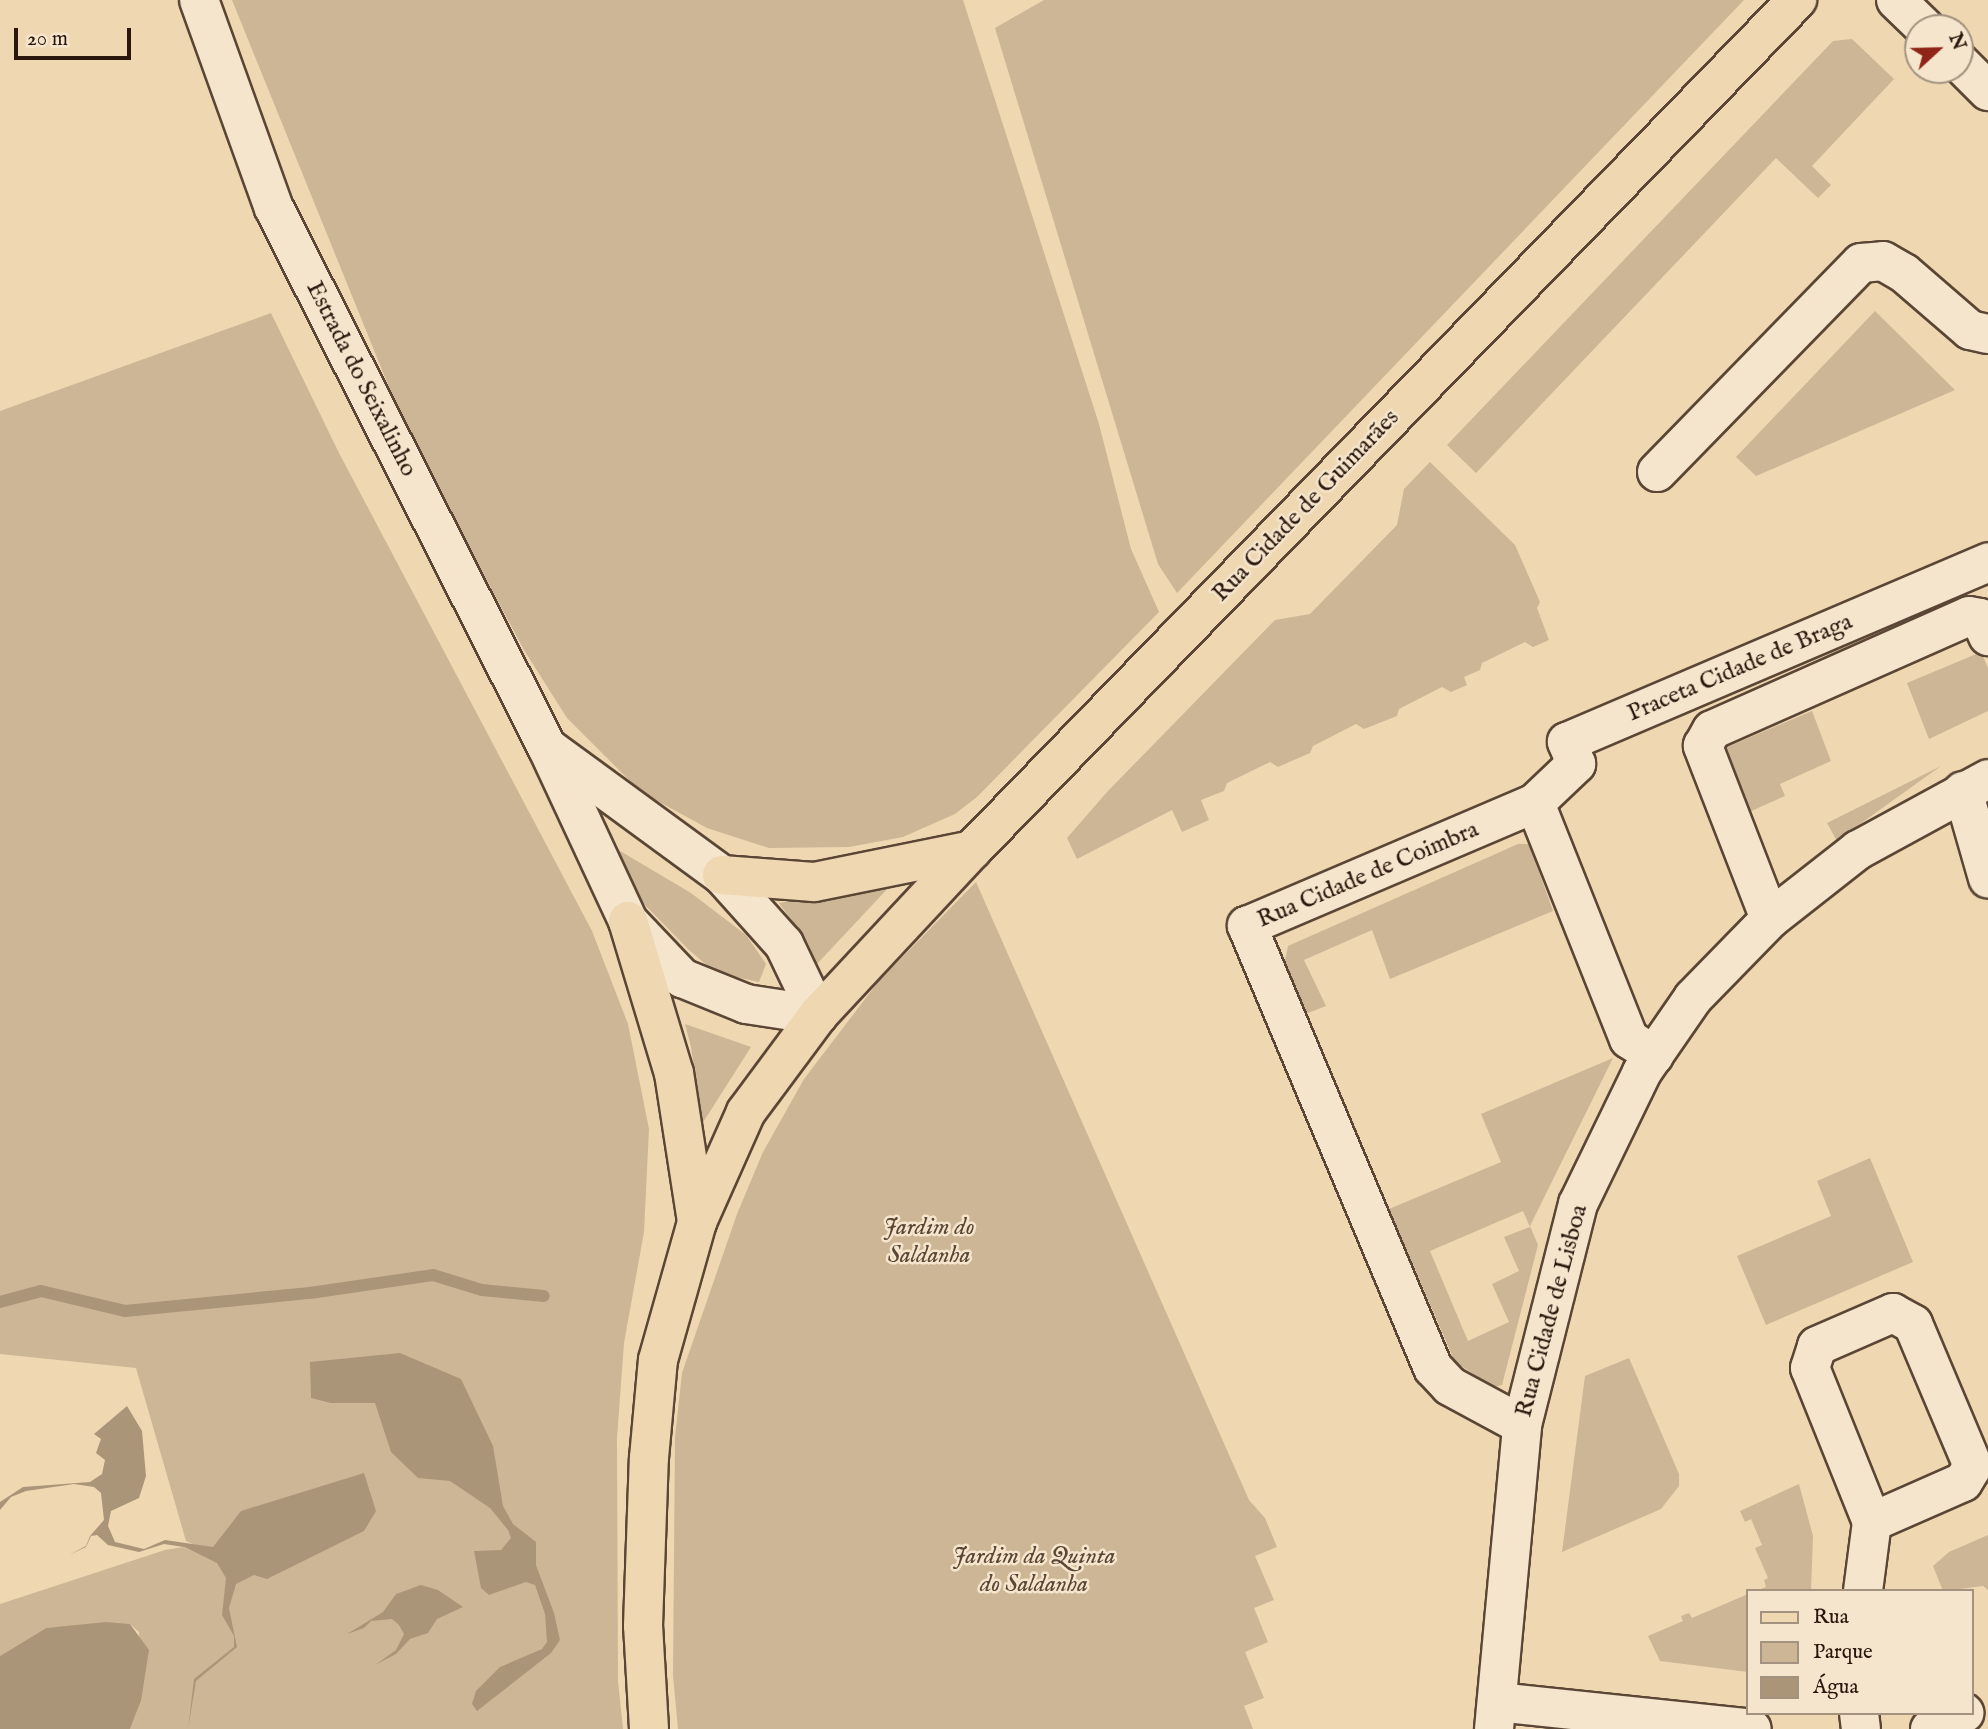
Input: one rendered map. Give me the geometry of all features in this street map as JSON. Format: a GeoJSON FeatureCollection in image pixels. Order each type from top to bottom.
{"type":"FeatureCollection","features":[{"type":"Feature","properties":{"kind":"main road","name":"Rua Cidade de Guimarães"},"geometry":{"type":"LineString","coordinates":[[649,1729],[643,1626],[649,1458],[657,1360],[697,1222],[746,1112],[818,1015],[972,850],[1797,0]]}},
{"type":"Feature","properties":{"kind":"main road"},"geometry":{"type":"LineString","coordinates":[[722,875],[814,882],[972,850]]}},
{"type":"Feature","properties":{"kind":"main road"},"geometry":{"type":"LineString","coordinates":[[628,921],[674,1073],[697,1222]]}},
{"type":"Feature","properties":{"kind":"street","name":"Estrada do Seixalinho"},"geometry":{"type":"LineString","coordinates":[[199,0],[274,208],[547,747],[628,921],[681,978],[746,1004],[818,1015]]}},
{"type":"Feature","properties":{"kind":"street"},"geometry":{"type":"LineString","coordinates":[[1896,0],[1910,14]]}},
{"type":"Feature","properties":{"kind":"street"},"geometry":{"type":"LineString","coordinates":[[1974,76],[1988,90]]}},
{"type":"Feature","properties":{"kind":"street"},"geometry":{"type":"LineString","coordinates":[[1657,471],[1861,263],[1883,261],[1904,273],[1970,330],[1988,334]]}},
{"type":"Feature","properties":{"kind":"street","name":"Praceta Cidade de Braga"},"geometry":{"type":"LineString","coordinates":[[1535,803],[1576,764],[1567,741],[1988,562]]}},
{"type":"Feature","properties":{"kind":"street","name":"Praceta Cidade de Braga"},"geometry":{"type":"LineString","coordinates":[[1770,919],[1703,746],[1712,730],[1969,616],[1980,618],[1988,636]]}},
{"type":"Feature","properties":{"kind":"street"},"geometry":{"type":"LineString","coordinates":[[547,747],[722,875],[785,944],[818,1015]]}},
{"type":"Feature","properties":{"kind":"street"},"geometry":{"type":"LineString","coordinates":[[1976,785],[1988,878]]}},
{"type":"Feature","properties":{"kind":"street","name":"Rua Cidade de Lisboa"},"geometry":{"type":"LineString","coordinates":[[1495,1715],[1522,1425],[1578,1204],[1654,1055],[1693,998],[1770,919],[1858,850],[1976,785]]}},
{"type":"Feature","properties":{"kind":"street"},"geometry":{"type":"LineString","coordinates":[[1535,803],[1629,1039],[1654,1055]]}},
{"type":"Feature","properties":{"kind":"street","name":"Rua Cidade de Coimbra"},"geometry":{"type":"LineString","coordinates":[[1522,1425],[1450,1386],[1433,1367],[1247,926],[1535,803]]}},
{"type":"Feature","properties":{"kind":"street"},"geometry":{"type":"LineString","coordinates":[[1863,1589],[1872,1522],[1810,1368],[1817,1346],[1893,1313],[1913,1324],[1972,1466],[1963,1482],[1872,1522]]}},
{"type":"Feature","properties":{"kind":"street"},"geometry":{"type":"LineString","coordinates":[[1495,1715],[1752,1729]]}},
{"type":"Feature","properties":{"kind":"street"},"geometry":{"type":"LineString","coordinates":[[1930,1729],[1961,1715]]}},
{"type":"Feature","properties":{"kind":"green space"},"geometry":{"type":"Polygon","coordinates":[[[232,0],[963,0],[1099,424],[1131,549],[1159,612],[977,797],[955,814],[903,837],[849,847],[769,848],[707,828],[641,792],[567,718],[524,650],[406,429],[232,0]]]}},
{"type":"Feature","properties":{"kind":"green space"},"geometry":{"type":"Polygon","coordinates":[[[1044,0],[1744,0],[1177,593],[1158,564],[995,28],[1044,0]]]}},
{"type":"Feature","properties":{"kind":"green space"},"geometry":{"type":"Polygon","coordinates":[[[1852,39],[1894,79],[1812,166],[1831,185],[1818,198],[1776,158],[1476,473],[1447,445],[1833,41],[1852,39]]]}},
{"type":"Feature","properties":{"kind":"green space"},"geometry":{"type":"Polygon","coordinates":[[[1875,311],[1955,390],[1756,476],[1736,457],[1875,311]]]}},
{"type":"Feature","properties":{"kind":"green space"},"geometry":{"type":"Polygon","coordinates":[[[271,313],[339,453],[592,931],[628,1024],[649,1129],[644,1232],[624,1343],[617,1438],[618,1681],[623,1729],[130,1729],[141,1701],[139,1632],[130,1624],[46,1628],[0,1656],[0,1604],[165,1550],[183,1547],[216,1562],[204,1549],[186,1541],[136,1368],[0,1354],[0,411],[271,313]]]}},
{"type":"Feature","properties":{"kind":"green space"},"geometry":{"type":"Polygon","coordinates":[[[1430,462],[1515,545],[1540,602],[1537,608],[1549,640],[1533,647],[1525,642],[1482,663],[1480,670],[1464,677],[1467,685],[1451,692],[1442,687],[1399,709],[1397,716],[1364,729],[1356,724],[1313,746],[1310,753],[1278,767],[1270,762],[1227,783],[1224,791],[1201,800],[1209,820],[1182,832],[1172,810],[1077,859],[1067,838],[1107,792],[1275,620],[1310,614],[1397,525],[1404,489],[1430,462]]]}},
{"type":"Feature","properties":{"kind":"green space"},"geometry":{"type":"Polygon","coordinates":[[[1981,652],[1988,668],[1988,711],[1929,739],[1907,683],[1981,652]]]}},
{"type":"Feature","properties":{"kind":"green space"},"geometry":{"type":"Polygon","coordinates":[[[1812,711],[1831,761],[1780,784],[1785,796],[1749,812],[1725,748],[1812,711]]]}},
{"type":"Feature","properties":{"kind":"green space"},"geometry":{"type":"Polygon","coordinates":[[[1941,766],[1839,839],[1837,841],[1827,823],[1941,766]]]}},
{"type":"Feature","properties":{"kind":"green space"},"geometry":{"type":"Polygon","coordinates":[[[1518,844],[1529,844],[1553,911],[1390,979],[1372,930],[1304,960],[1326,1006],[1305,1014],[1284,966],[1288,946],[1518,844]]]}},
{"type":"Feature","properties":{"kind":"green space"},"geometry":{"type":"Polygon","coordinates":[[[610,845],[691,893],[746,935],[766,964],[759,982],[716,973],[689,950],[642,902],[610,845]]]}},
{"type":"Feature","properties":{"kind":"green space"},"geometry":{"type":"Polygon","coordinates":[[[976,882],[1249,1500],[1265,1518],[1277,1547],[1255,1556],[1274,1600],[1254,1608],[1268,1642],[1245,1652],[1264,1698],[1244,1706],[1253,1729],[678,1729],[673,1675],[675,1437],[682,1373],[737,1214],[763,1152],[804,1079],[878,982],[976,882]]]}},
{"type":"Feature","properties":{"kind":"green space"},"geometry":{"type":"Polygon","coordinates":[[[891,885],[816,965],[808,943],[779,903],[891,885]]]}},
{"type":"Feature","properties":{"kind":"green space"},"geometry":{"type":"Polygon","coordinates":[[[685,1024],[751,1047],[702,1124],[691,1047],[685,1024]]]}},
{"type":"Feature","properties":{"kind":"green space"},"geometry":{"type":"Polygon","coordinates":[[[1613,1058],[1530,1226],[1538,1245],[1502,1385],[1494,1387],[1455,1362],[1389,1209],[1501,1162],[1481,1114],[1613,1058]],[[1523,1211],[1430,1251],[1468,1341],[1509,1322],[1492,1284],[1519,1271],[1504,1237],[1530,1227],[1523,1211]]]}},
{"type":"Feature","properties":{"kind":"green space"},"geometry":{"type":"Polygon","coordinates":[[[1870,1158],[1913,1262],[1766,1325],[1737,1256],[1831,1216],[1817,1181],[1870,1158]]]}},
{"type":"Feature","properties":{"kind":"green space"},"geometry":{"type":"Polygon","coordinates":[[[1629,1358],[1679,1474],[1679,1486],[1661,1509],[1562,1552],[1585,1376],[1629,1358]]]}},
{"type":"Feature","properties":{"kind":"green space"},"geometry":{"type":"Polygon","coordinates":[[[1799,1484],[1813,1536],[1811,1589],[1761,1589],[1766,1587],[1764,1580],[1768,1578],[1755,1548],[1762,1545],[1751,1519],[1745,1522],[1740,1511],[1799,1484]]]}},
{"type":"Feature","properties":{"kind":"green space"},"geometry":{"type":"Polygon","coordinates":[[[1988,1535],[1988,1590],[1983,1586],[1942,1589],[1933,1566],[1949,1552],[1988,1535]]]}},
{"type":"Feature","properties":{"kind":"green space"},"geometry":{"type":"Polygon","coordinates":[[[1746,1595],[1746,1672],[1660,1661],[1648,1636],[1683,1621],[1681,1616],[1689,1613],[1692,1618],[1746,1595]]]}},
{"type":"Feature","properties":{"kind":"water"},"geometry":{"type":"Polygon","coordinates":[[[400,1353],[461,1379],[493,1446],[503,1506],[513,1524],[536,1542],[536,1565],[554,1613],[560,1640],[551,1653],[477,1711],[472,1704],[476,1691],[500,1667],[542,1649],[547,1642],[545,1614],[535,1585],[526,1582],[489,1595],[481,1588],[474,1551],[501,1550],[511,1538],[508,1530],[490,1508],[450,1481],[418,1478],[391,1452],[375,1403],[331,1403],[311,1398],[310,1362],[400,1353]]]}},
{"type":"Feature","properties":{"kind":"water"},"geometry":{"type":"Polygon","coordinates":[[[127,1406],[142,1431],[146,1476],[139,1498],[111,1511],[108,1526],[115,1542],[144,1549],[165,1540],[213,1547],[241,1511],[364,1473],[376,1511],[364,1531],[267,1579],[254,1575],[236,1584],[229,1608],[237,1647],[196,1681],[188,1729],[194,1679],[234,1647],[234,1636],[222,1615],[226,1578],[217,1563],[184,1547],[164,1544],[139,1552],[108,1545],[97,1535],[91,1536],[86,1547],[69,1555],[86,1546],[90,1536],[104,1520],[101,1493],[94,1487],[74,1484],[26,1491],[11,1497],[0,1510],[0,1502],[23,1487],[90,1482],[102,1474],[105,1460],[96,1453],[101,1439],[94,1434],[127,1406]]]}},
{"type":"Feature","properties":{"kind":"water"},"geometry":{"type":"Polygon","coordinates":[[[421,1585],[438,1590],[463,1607],[437,1619],[428,1633],[410,1639],[396,1654],[375,1665],[396,1650],[404,1634],[399,1625],[392,1619],[371,1621],[364,1628],[347,1634],[383,1612],[396,1594],[421,1585]]]}},
{"type":"Feature","properties":{"kind":"water"},"geometry":{"type":"Polygon","coordinates":[[[106,1622],[130,1624],[149,1650],[141,1701],[130,1729],[0,1729],[0,1656],[46,1628],[106,1622]]]}},
{"type":"Feature","properties":{"kind":"waterway"},"geometry":{"type":"LineString","coordinates":[[0,1302],[41,1291],[125,1311],[310,1293],[433,1275],[482,1290],[544,1296]]}},
{"type":"Feature","properties":{"kind":"park label","name":"Jardim do Saldanha"},"geometry":{"type":"Point","coordinates":[929,1242]}},
{"type":"Feature","properties":{"kind":"park label","name":"Jardim da Quinta do Saldanha"},"geometry":{"type":"Point","coordinates":[1034,1571]}}]}
